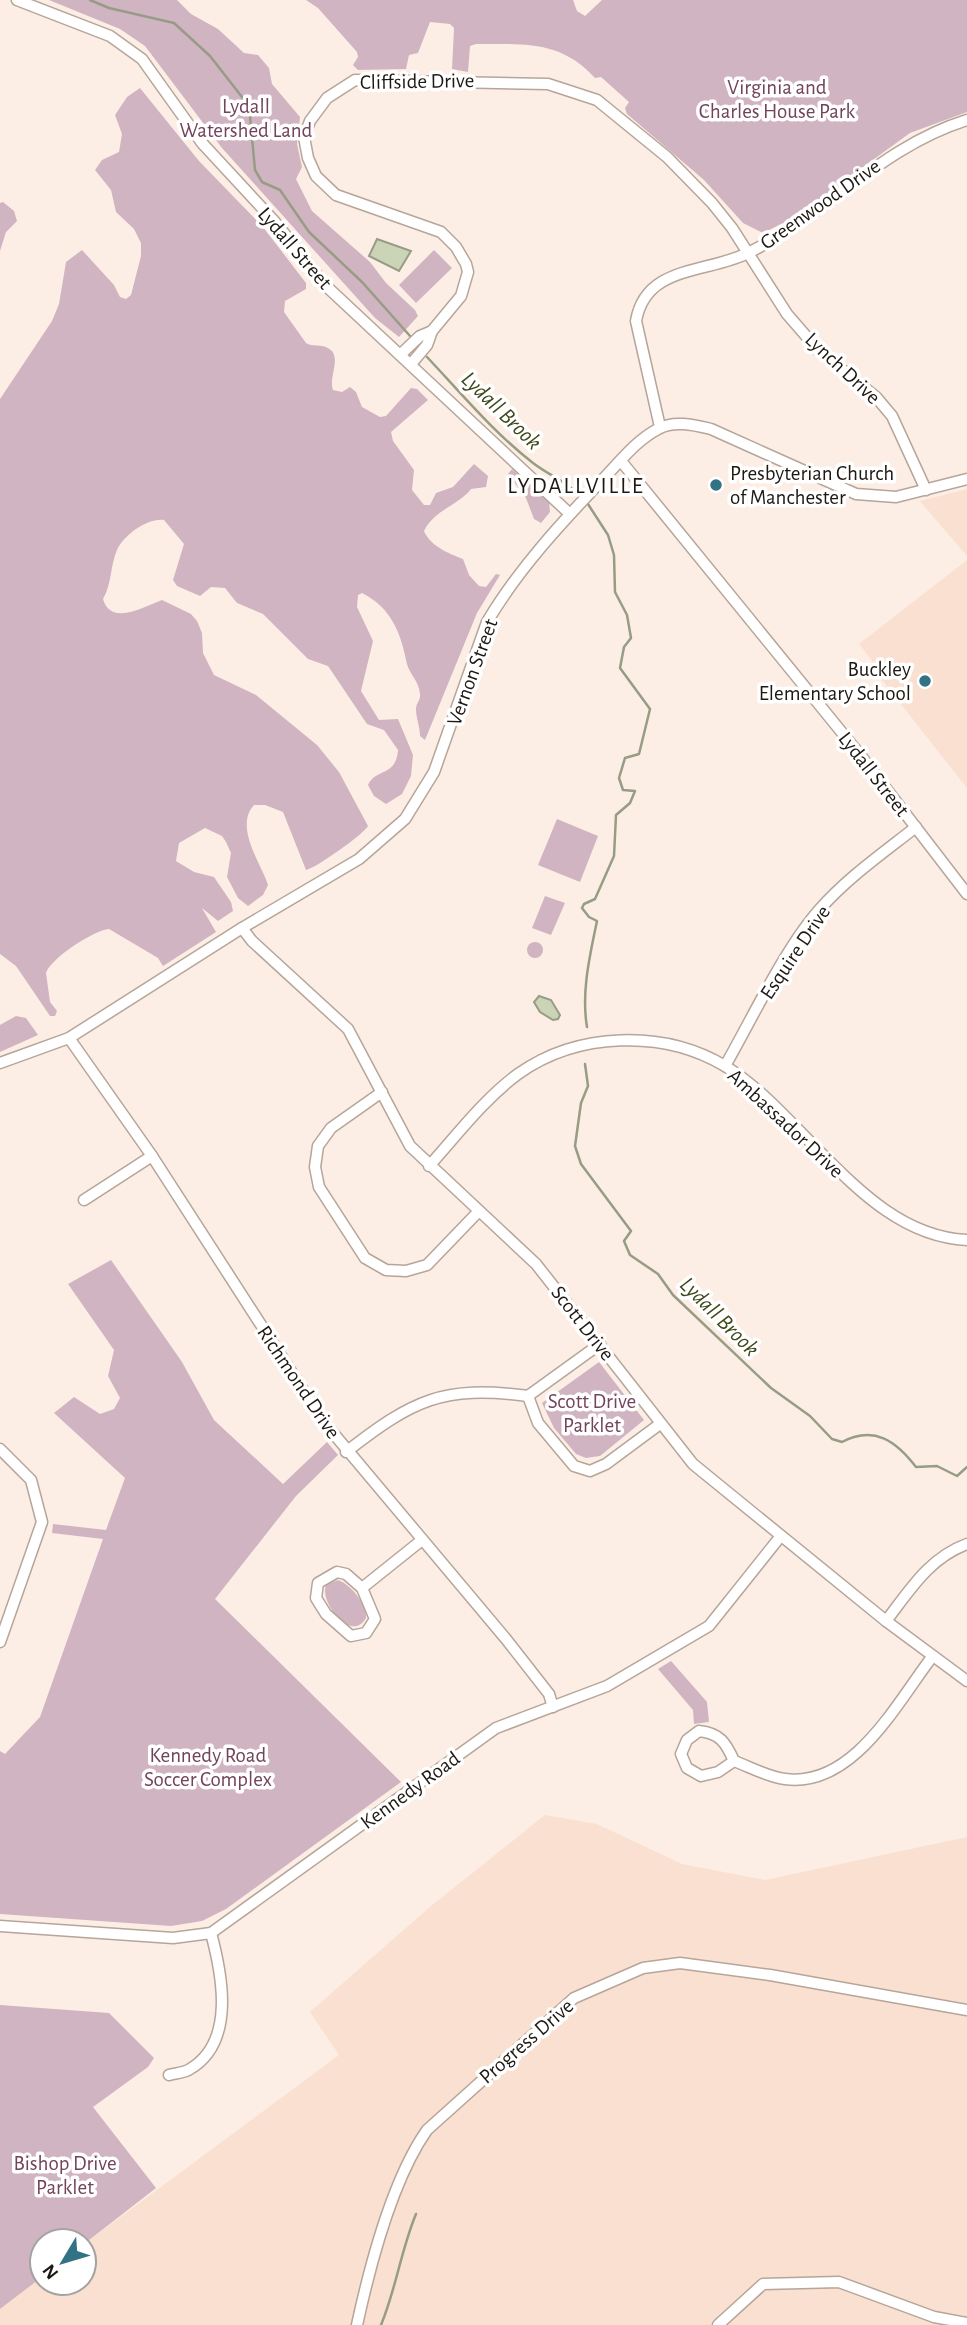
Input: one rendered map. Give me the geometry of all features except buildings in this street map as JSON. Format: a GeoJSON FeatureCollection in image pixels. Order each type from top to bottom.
{"type":"FeatureCollection","features":[{"type":"Feature","properties":{"kind":"street","name":"Lydall Street"},"geometry":{"type":"LineString","coordinates":[[17,0],[110,36],[142,59],[202,143],[275,222],[325,285],[570,514]]}},
{"type":"Feature","properties":{"kind":"street","name":"Cliffside Drive"},"geometry":{"type":"LineString","coordinates":[[411,364],[424,349],[432,331],[461,296],[468,272],[456,247],[441,232],[336,195],[316,176],[308,158],[304,137],[310,121],[327,97],[355,80],[548,84],[597,100],[667,158],[712,203],[732,228],[746,254]]}},
{"type":"Feature","properties":{"kind":"street","name":"Greenwood Drive"},"geometry":{"type":"LineString","coordinates":[[660,427],[638,337],[639,307],[657,282],[746,254],[785,232],[907,144],[967,120]]}},
{"type":"Feature","properties":{"kind":"street","name":"Lynch Drive"},"geometry":{"type":"LineString","coordinates":[[746,254],[787,314],[819,351],[876,397],[892,416],[926,490]]}},
{"type":"Feature","properties":{"kind":"street","name":"Cliffside Drive"},"geometry":{"type":"LineString","coordinates":[[401,354],[420,336],[432,331]]}},
{"type":"Feature","properties":{"kind":"street"},"geometry":{"type":"LineString","coordinates":[[660,427],[690,424],[711,429],[856,494],[896,497],[967,480]]}},
{"type":"Feature","properties":{"kind":"street","name":"Vernon Street"},"geometry":{"type":"LineString","coordinates":[[0,1063],[69,1038],[242,928],[359,859],[405,819],[435,772],[487,622],[500,600],[580,503],[636,443],[660,427]]}},
{"type":"Feature","properties":{"kind":"street","name":"Lydall Street"},"geometry":{"type":"LineString","coordinates":[[621,461],[967,894]]}},
{"type":"Feature","properties":{"kind":"street","name":"Esquire Drive"},"geometry":{"type":"LineString","coordinates":[[725,1066],[776,975],[817,911],[852,877],[916,827]]}},
{"type":"Feature","properties":{"kind":"street","name":"Scott Drive"},"geometry":{"type":"LineString","coordinates":[[242,928],[252,941],[348,1028],[410,1146],[536,1264],[660,1424],[701,1472],[886,1621],[967,1681]]}},
{"type":"Feature","properties":{"kind":"street","name":"Richmond Drive"},"geometry":{"type":"LineString","coordinates":[[69,1038],[152,1156],[292,1374],[346,1452],[549,1694],[553,1707]]}},
{"type":"Feature","properties":{"kind":"street","name":"Ambassador Drive"},"geometry":{"type":"LineString","coordinates":[[429,1166],[490,1098],[518,1074],[573,1048],[607,1041],[642,1040],[683,1049],[725,1066],[756,1090],[852,1184],[882,1209],[925,1231],[967,1240]]}},
{"type":"Feature","properties":{"kind":"street"},"geometry":{"type":"LineString","coordinates":[[382,1092],[331,1128],[318,1146],[315,1167],[319,1187],[365,1258],[386,1269],[406,1271],[427,1265],[479,1212]]}},
{"type":"Feature","properties":{"kind":"street"},"geometry":{"type":"LineString","coordinates":[[84,1200],[152,1156]]}},
{"type":"Feature","properties":{"kind":"street"},"geometry":{"type":"LineString","coordinates":[[346,1452],[390,1418],[416,1404],[450,1393],[499,1392],[528,1396],[600,1344]]}},
{"type":"Feature","properties":{"kind":"street"},"geometry":{"type":"LineString","coordinates":[[528,1396],[538,1423],[574,1466],[590,1471],[606,1464],[660,1424]]}},
{"type":"Feature","properties":{"kind":"street"},"geometry":{"type":"LineString","coordinates":[[0,1449],[31,1480],[42,1522],[0,1642]]}},
{"type":"Feature","properties":{"kind":"street","name":"Kennedy Road"},"geometry":{"type":"LineString","coordinates":[[0,1926],[173,1938],[211,1933],[496,1728],[607,1686],[709,1626],[780,1537]]}},
{"type":"Feature","properties":{"kind":"street"},"geometry":{"type":"LineString","coordinates":[[362,1588],[422,1540]]}},
{"type":"Feature","properties":{"kind":"street"},"geometry":{"type":"LineString","coordinates":[[886,1621],[929,1565],[946,1553],[967,1544]]}},
{"type":"Feature","properties":{"kind":"street"},"geometry":{"type":"LineString","coordinates":[[337,1572],[346,1574],[362,1588],[375,1619],[366,1633],[351,1636],[326,1614],[316,1598],[315,1588],[323,1577],[337,1572]]}},
{"type":"Feature","properties":{"kind":"street"},"geometry":{"type":"LineString","coordinates":[[734,1761],[718,1772],[701,1776],[687,1768],[681,1754],[687,1740],[699,1731],[713,1732],[725,1742],[734,1761],[783,1779],[815,1779],[839,1768],[859,1751],[932,1657]]}},
{"type":"Feature","properties":{"kind":"street"},"geometry":{"type":"LineString","coordinates":[[169,2075],[190,2070],[216,2037],[222,2013],[222,1991],[211,1933]]}},
{"type":"Feature","properties":{"kind":"street","name":"Progress Drive"},"geometry":{"type":"LineString","coordinates":[[356,2325],[402,2172],[414,2148],[427,2130],[574,1998],[643,1968],[680,1963],[801,1979],[967,2010]]}},
{"type":"Feature","properties":{"kind":"street"},"geometry":{"type":"LineString","coordinates":[[718,2325],[764,2284],[839,2282],[934,2317],[967,2323]]}},
{"type":"Feature","properties":{"kind":"shaded area"},"geometry":{"type":"Polygon","coordinates":[[[377,239],[411,251],[399,271],[369,256],[377,239]]]}},
{"type":"Feature","properties":{"kind":"shaded area"},"geometry":{"type":"Polygon","coordinates":[[[967,489],[967,556],[920,501],[967,489]]]}},
{"type":"Feature","properties":{"kind":"shaded area","name":"Buckley Elementary School"},"geometry":{"type":"Polygon","coordinates":[[[967,560],[967,788],[874,670],[877,667],[859,644],[967,560]]]}},
{"type":"Feature","properties":{"kind":"shaded area"},"geometry":{"type":"Polygon","coordinates":[[[539,996],[551,1000],[560,1015],[558,1019],[553,1020],[540,1012],[534,1002],[539,996]]]}},
{"type":"Feature","properties":{"kind":"shaded area"},"geometry":{"type":"Polygon","coordinates":[[[545,1815],[597,1824],[682,1864],[765,1880],[967,1837],[967,2325],[0,2325],[0,2309],[28,2288],[28,2297],[98,2297],[98,2234],[339,2055],[310,2012],[431,1906],[545,1815]]]}},
{"type":"Feature","properties":{"kind":"green space","name":"Lydall Watershed Land"},"geometry":{"type":"Polygon","coordinates":[[[49,0],[177,0],[191,14],[218,29],[244,53],[258,55],[269,68],[272,84],[300,117],[297,144],[302,167],[296,179],[312,211],[370,262],[418,316],[399,337],[375,318],[222,148],[145,46],[120,29],[49,0]]]}},
{"type":"Feature","properties":{"kind":"green space","name":"Virginia and Charles House Park"},"geometry":{"type":"Polygon","coordinates":[[[306,0],[573,0],[577,11],[585,16],[602,0],[967,0],[967,112],[910,133],[793,218],[763,233],[743,223],[704,180],[627,114],[625,108],[629,102],[601,77],[595,78],[569,57],[540,47],[476,44],[470,46],[468,72],[452,69],[454,28],[450,24],[430,22],[418,53],[409,55],[406,69],[358,70],[353,65],[358,57],[357,52],[318,8],[306,0]]]}},
{"type":"Feature","properties":{"kind":"green space"},"geometry":{"type":"Polygon","coordinates":[[[140,88],[199,161],[263,227],[306,283],[306,289],[285,301],[284,312],[306,343],[328,348],[332,352],[335,361],[333,390],[342,392],[350,387],[356,392],[362,407],[380,417],[386,416],[411,388],[417,389],[428,400],[391,432],[393,441],[414,470],[412,490],[424,505],[430,505],[436,493],[453,487],[474,464],[488,476],[486,487],[471,489],[434,518],[424,531],[436,545],[463,559],[469,575],[479,586],[486,587],[496,574],[500,575],[477,613],[425,740],[420,736],[416,712],[419,689],[408,668],[394,623],[372,599],[362,593],[358,595],[357,607],[373,641],[361,691],[379,720],[398,719],[413,755],[411,776],[402,794],[386,804],[374,796],[368,785],[394,764],[398,750],[384,730],[367,724],[328,666],[308,659],[263,614],[237,603],[225,588],[211,587],[200,596],[177,586],[173,580],[184,544],[164,520],[150,522],[125,539],[117,550],[103,599],[107,607],[113,612],[129,612],[162,600],[191,614],[202,633],[203,653],[214,675],[256,695],[317,745],[339,772],[368,826],[339,850],[306,870],[283,812],[265,805],[254,805],[249,814],[248,834],[268,885],[263,895],[248,906],[238,898],[227,877],[231,853],[222,836],[205,828],[179,843],[176,861],[194,872],[214,877],[231,902],[233,911],[218,921],[202,908],[216,932],[163,966],[158,958],[109,929],[84,939],[56,960],[46,973],[50,1002],[57,1011],[55,1016],[50,1016],[16,966],[0,954],[0,399],[52,321],[59,304],[66,262],[82,250],[114,285],[120,297],[126,299],[131,295],[141,256],[141,243],[134,229],[116,212],[111,190],[95,170],[102,160],[119,152],[122,134],[115,115],[127,97],[140,88]]]}},
{"type":"Feature","properties":{"kind":"green space"},"geometry":{"type":"Polygon","coordinates":[[[3,202],[14,211],[17,221],[6,232],[0,251],[0,203],[3,202]]]}},
{"type":"Feature","properties":{"kind":"green space"},"geometry":{"type":"Polygon","coordinates":[[[434,250],[452,268],[416,303],[399,285],[434,250]]]}},
{"type":"Feature","properties":{"kind":"green space"},"geometry":{"type":"Polygon","coordinates":[[[512,469],[549,501],[550,512],[541,523],[534,519],[526,498],[508,474],[512,469]]]}},
{"type":"Feature","properties":{"kind":"green space"},"geometry":{"type":"Polygon","coordinates":[[[557,819],[598,836],[580,882],[538,865],[557,819]]]}},
{"type":"Feature","properties":{"kind":"green space"},"geometry":{"type":"Polygon","coordinates":[[[545,896],[565,903],[551,935],[532,928],[545,896]]]}},
{"type":"Feature","properties":{"kind":"green space"},"geometry":{"type":"Polygon","coordinates":[[[535,942],[543,950],[535,958],[527,950],[535,942]]]}},
{"type":"Feature","properties":{"kind":"green space"},"geometry":{"type":"Polygon","coordinates":[[[16,1016],[26,1018],[38,1035],[0,1052],[0,1025],[16,1016]]]}},
{"type":"Feature","properties":{"kind":"green space","name":"Kennedy Road Soccer Complex"},"geometry":{"type":"Polygon","coordinates":[[[111,1260],[182,1362],[214,1420],[283,1484],[327,1442],[338,1455],[296,1496],[215,1599],[401,1782],[226,1909],[202,1921],[171,1926],[0,1914],[0,1751],[5,1754],[40,1717],[103,1539],[52,1533],[53,1524],[106,1530],[125,1478],[54,1413],[74,1397],[100,1414],[114,1409],[120,1398],[108,1376],[114,1350],[68,1284],[111,1260]]]}},
{"type":"Feature","properties":{"kind":"green space","name":"Scott Drive Parklet"},"geometry":{"type":"Polygon","coordinates":[[[599,1362],[644,1420],[600,1456],[586,1458],[576,1454],[554,1428],[542,1403],[599,1362]]]}},
{"type":"Feature","properties":{"kind":"green space"},"geometry":{"type":"Polygon","coordinates":[[[338,1580],[352,1590],[364,1607],[366,1618],[360,1625],[352,1626],[338,1618],[327,1601],[326,1585],[338,1580]]]}},
{"type":"Feature","properties":{"kind":"green space"},"geometry":{"type":"Polygon","coordinates":[[[671,1661],[707,1702],[709,1722],[694,1724],[693,1710],[658,1669],[671,1661]]]}},
{"type":"Feature","properties":{"kind":"green space","name":"Bishop Drive Parklet"},"geometry":{"type":"Polygon","coordinates":[[[0,2005],[109,2013],[154,2058],[148,2067],[93,2107],[156,2188],[98,2233],[98,2227],[28,2227],[28,2288],[0,2309],[0,2005]]]}},
{"type":"Feature","properties":{"kind":"waterway","name":"Lydall Brook"},"geometry":{"type":"LineString","coordinates":[[90,0],[109,8],[174,23],[210,56],[249,106],[255,170],[262,182],[280,190],[309,232],[362,282],[410,336]]}},
{"type":"Feature","properties":{"kind":"waterway","name":"Lydall Brook"},"geometry":{"type":"LineString","coordinates":[[427,357],[504,438],[533,463],[581,497]]}},
{"type":"Feature","properties":{"kind":"waterway","name":"Lydall Brook"},"geometry":{"type":"LineString","coordinates":[[586,501],[608,535],[614,555],[615,592],[627,615],[631,638],[624,647],[620,668],[650,709],[639,754],[625,758],[619,778],[623,790],[635,791],[630,803],[616,815],[614,856],[595,899],[584,904],[582,908],[589,917],[597,921],[586,987],[587,1027]]}},
{"type":"Feature","properties":{"kind":"waterway","name":"Lydall Brook"},"geometry":{"type":"LineString","coordinates":[[585,1064],[588,1086],[581,1103],[575,1146],[581,1164],[631,1231],[624,1241],[630,1255],[658,1274],[673,1295],[771,1388],[810,1416],[832,1439],[842,1442],[864,1435],[884,1438],[916,1467],[937,1466],[957,1476],[967,1467]]}},
{"type":"Feature","properties":{"kind":"waterway"},"geometry":{"type":"LineString","coordinates":[[381,2325],[416,2214]]}},
{"type":"Feature","properties":{"kind":"place","name":"Presbyterian Church of Manchester"},"geometry":{"type":"Point","coordinates":[716,485]}},
{"type":"Feature","properties":{"kind":"place","name":"Buckley Elementary School"},"geometry":{"type":"Point","coordinates":[925,681]}},
{"type":"Feature","properties":{"kind":"district","name":"LYDALLVILLE"},"geometry":{"type":"Point","coordinates":[576,485]}}]}
